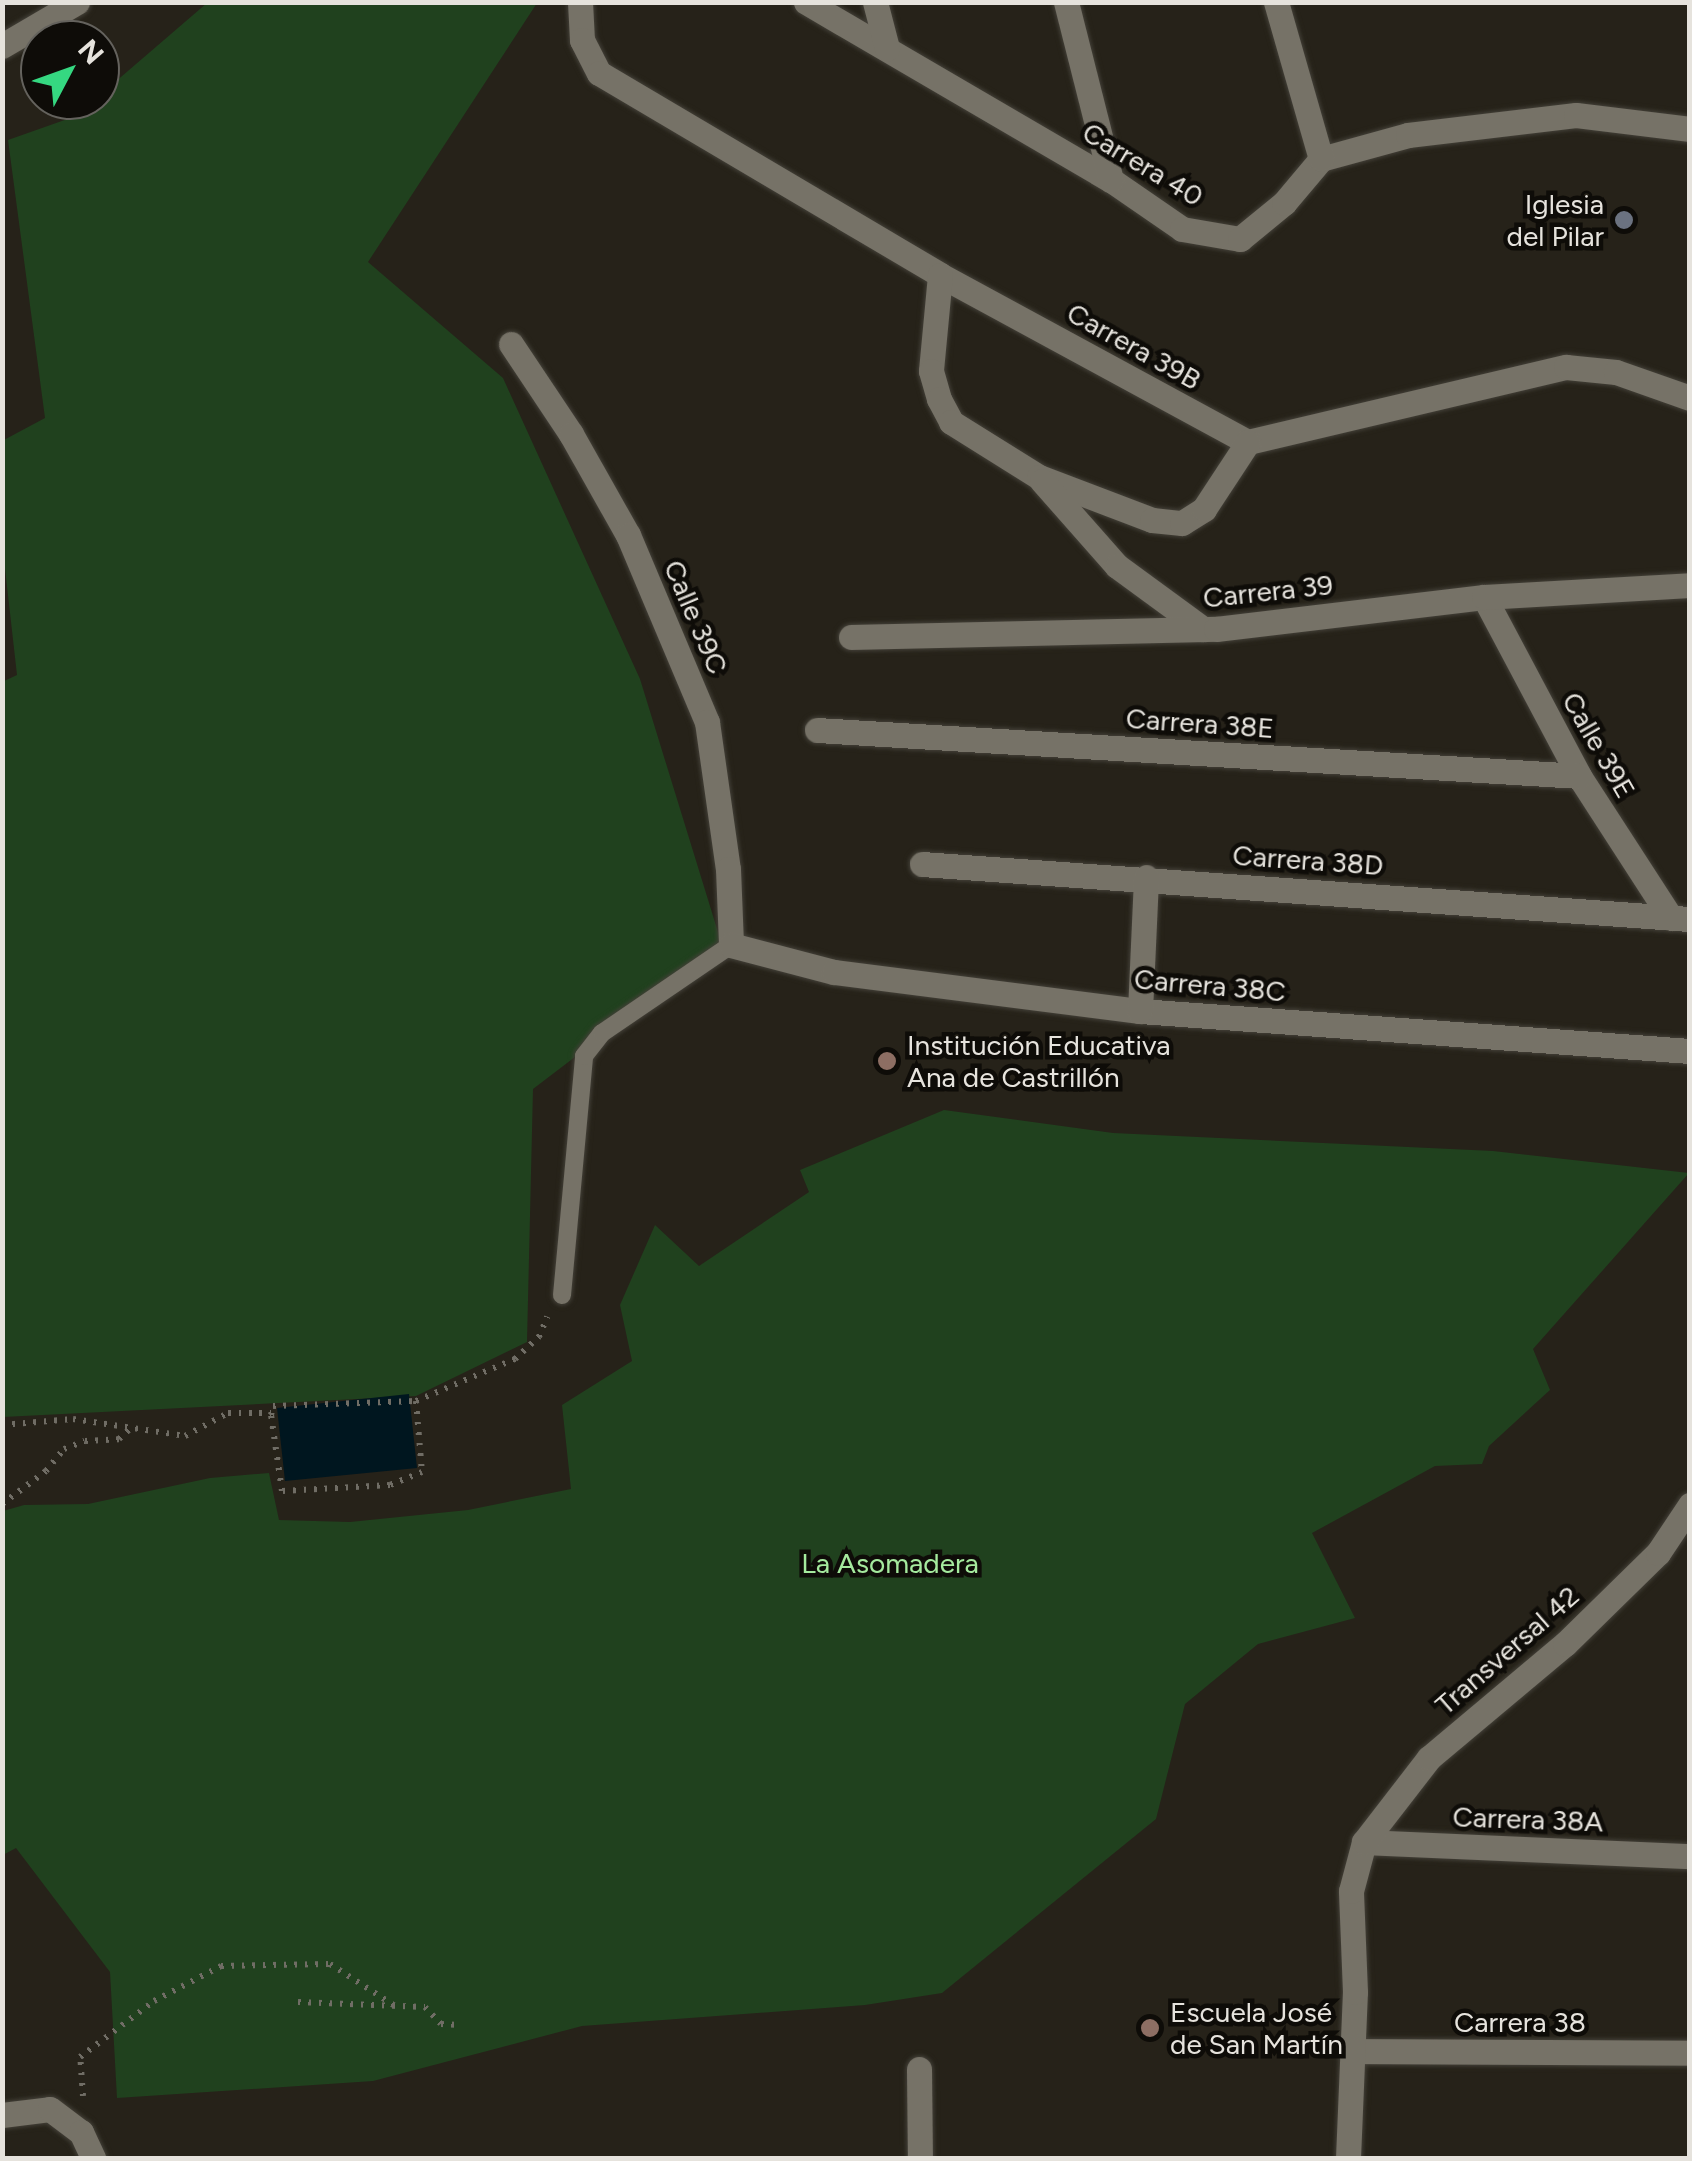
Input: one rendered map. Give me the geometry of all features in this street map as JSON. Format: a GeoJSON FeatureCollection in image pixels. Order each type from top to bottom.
{"type":"FeatureCollection","features":[{"type":"Feature","properties":{"kind":"street"},"geometry":{"type":"LineString","coordinates":[[2,46],[77,2]]}},
{"type":"Feature","properties":{"kind":"street","name":"Carrera 39B"},"geometry":{"type":"LineString","coordinates":[[580,2],[582,40],[598,72],[940,274],[1248,442]]}},
{"type":"Feature","properties":{"kind":"street","name":"Carrera 40"},"geometry":{"type":"LineString","coordinates":[[806,2],[1111,180],[1182,229],[1240,238],[1284,204],[1321,159]]}},
{"type":"Feature","properties":{"kind":"street"},"geometry":{"type":"LineString","coordinates":[[875,2],[887,48]]}},
{"type":"Feature","properties":{"kind":"street"},"geometry":{"type":"LineString","coordinates":[[1066,2],[1111,180]]}},
{"type":"Feature","properties":{"kind":"street"},"geometry":{"type":"LineString","coordinates":[[1276,2],[1321,159],[1408,135],[1576,115],[1690,130]]}},
{"type":"Feature","properties":{"kind":"street"},"geometry":{"type":"LineString","coordinates":[[940,274],[931,371],[951,422],[1039,477],[1152,520],[1182,523],[1204,509],[1248,442],[1566,367],[1616,372],[1690,398]]}},
{"type":"Feature","properties":{"kind":"street","name":"Calle 39C"},"geometry":{"type":"LineString","coordinates":[[512,344],[571,434],[628,535],[707,722],[728,869],[731,944]]}},
{"type":"Feature","properties":{"kind":"street"},"geometry":{"type":"LineString","coordinates":[[1039,477],[1117,566],[1203,629]]}},
{"type":"Feature","properties":{"kind":"street","name":"Carrera 39"},"geometry":{"type":"LineString","coordinates":[[851,637],[1203,629],[1484,597],[1690,586]]}},
{"type":"Feature","properties":{"kind":"street","name":"Calle 39E"},"geometry":{"type":"LineString","coordinates":[[1484,597],[1579,776],[1680,919]]}},
{"type":"Feature","properties":{"kind":"street","name":"Carrera 38E"},"geometry":{"type":"LineString","coordinates":[[817,730],[1579,776]]}},
{"type":"Feature","properties":{"kind":"street","name":"Carrera 38D"},"geometry":{"type":"LineString","coordinates":[[922,864],[1146,877],[1680,919]]}},
{"type":"Feature","properties":{"kind":"street"},"geometry":{"type":"LineString","coordinates":[[1140,1010],[1146,877]]}},
{"type":"Feature","properties":{"kind":"street","name":"Carrera 38C"},"geometry":{"type":"LineString","coordinates":[[731,944],[834,972],[1140,1010],[1690,1051]]}},
{"type":"Feature","properties":{"kind":"street","name":"Transversal 42"},"geometry":{"type":"LineString","coordinates":[[1364,1842],[1429,1758],[1566,1644],[1658,1553],[1690,1505]]}},
{"type":"Feature","properties":{"kind":"street"},"geometry":{"type":"LineString","coordinates":[[1348,2158],[1355,1992],[1350,1891],[1364,1842]]}},
{"type":"Feature","properties":{"kind":"street","name":"Carrera 38A"},"geometry":{"type":"LineString","coordinates":[[1364,1842],[1690,1856]]}},
{"type":"Feature","properties":{"kind":"street","name":"Carrera 38"},"geometry":{"type":"LineString","coordinates":[[1350,2052],[1690,2053]]}},
{"type":"Feature","properties":{"kind":"street"},"geometry":{"type":"LineString","coordinates":[[920,2069],[920,2158]]}},
{"type":"Feature","properties":{"kind":"street"},"geometry":{"type":"LineString","coordinates":[[2,2115],[50,2108],[74,2112],[93,2158]]}},
{"type":"Feature","properties":{"kind":"lane"},"geometry":{"type":"LineString","coordinates":[[557,1300],[584,1056],[602,1033],[731,944]]}},
{"type":"Feature","properties":{"kind":"path"},"geometry":{"type":"LineString","coordinates":[[416,1401],[422,1472],[390,1485],[320,1492],[282,1491],[273,1406],[416,1401],[515,1359],[539,1337],[557,1300]]}},
{"type":"Feature","properties":{"kind":"path"},"geometry":{"type":"LineString","coordinates":[[2,1425],[73,1419],[185,1436],[228,1413],[271,1413]]}},
{"type":"Feature","properties":{"kind":"path"},"geometry":{"type":"LineString","coordinates":[[2,1504],[46,1471],[64,1449],[85,1441],[119,1438],[132,1428]]}},
{"type":"Feature","properties":{"kind":"path"},"geometry":{"type":"LineString","coordinates":[[74,2112],[84,2096],[80,2058],[154,2001],[220,1966],[330,1964],[394,2006]]}},
{"type":"Feature","properties":{"kind":"path"},"geometry":{"type":"LineString","coordinates":[[298,2002],[424,2007],[441,2024],[460,2024]]}},
{"type":"Feature","properties":{"kind":"green space"},"geometry":{"type":"Polygon","coordinates":[[[207,3],[537,3],[368,262],[503,378],[640,679],[722,945],[533,1089],[527,1342],[416,1396],[3,1417],[2,682],[17,675],[3,551],[2,441],[45,418],[8,140],[65,120],[120,120],[120,78],[207,3]]]}},
{"type":"Feature","properties":{"kind":"green space","name":"La Asomadera"},"geometry":{"type":"Polygon","coordinates":[[[944,1110],[1113,1133],[1493,1151],[1689,1173],[1533,1349],[1550,1390],[1489,1446],[1482,1464],[1435,1466],[1312,1533],[1355,1618],[1258,1644],[1185,1704],[1156,1819],[942,1993],[865,2005],[582,2026],[373,2081],[117,2098],[110,1972],[16,1848],[3,1855],[3,1511],[24,1505],[88,1504],[210,1478],[269,1473],[279,1520],[350,1522],[468,1510],[571,1489],[562,1405],[632,1361],[620,1305],[655,1225],[699,1266],[809,1192],[800,1170],[944,1110]]]}},
{"type":"Feature","properties":{"kind":"water"},"geometry":{"type":"Polygon","coordinates":[[[409,1394],[417,1468],[285,1481],[277,1408],[409,1394]]]}},
{"type":"Feature","properties":{"kind":"place","name":"Iglesia del Pilar"},"geometry":{"type":"Point","coordinates":[1624,220]}},
{"type":"Feature","properties":{"kind":"place","name":"Institución Educativa Ana de Castrillón"},"geometry":{"type":"Point","coordinates":[887,1061]}},
{"type":"Feature","properties":{"kind":"place","name":"Escuela José de San Martín"},"geometry":{"type":"Point","coordinates":[1150,2028]}}]}
